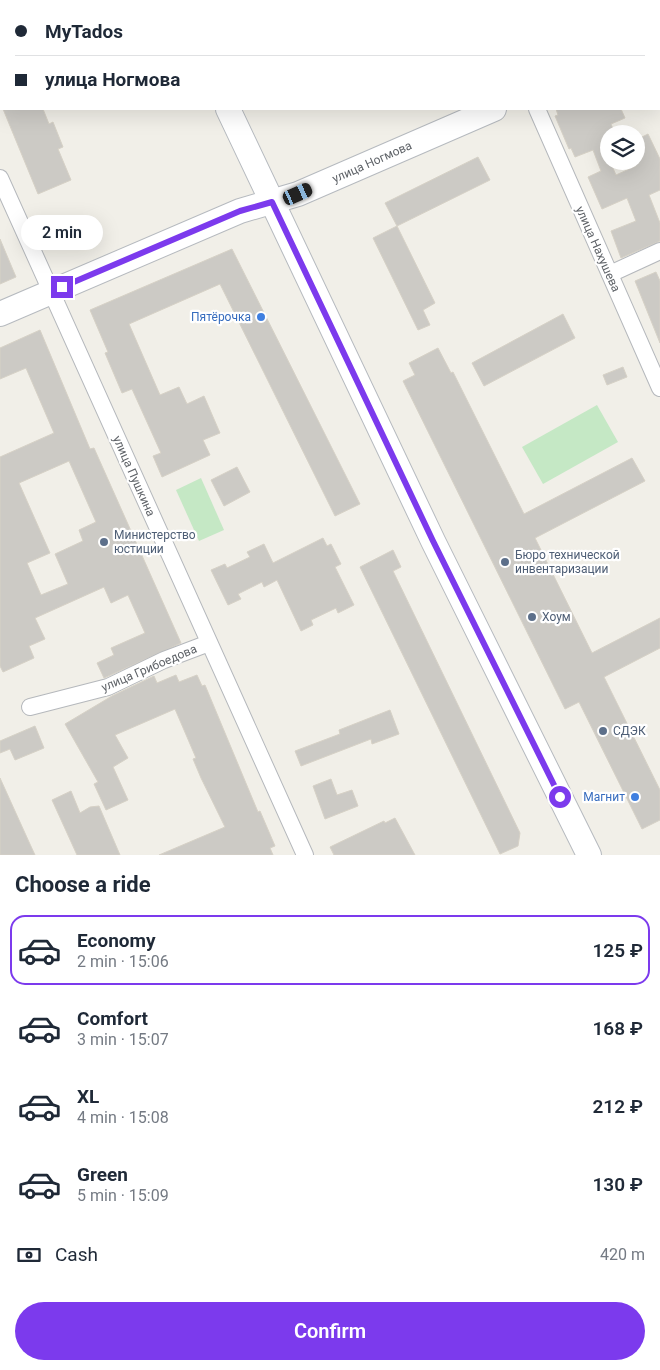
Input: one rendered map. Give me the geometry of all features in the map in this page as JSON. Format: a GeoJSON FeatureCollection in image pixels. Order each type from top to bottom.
{"type":"FeatureCollection","features":[{"type":"Feature","properties":{"kind":"main road"},"geometry":{"type":"LineString","coordinates":[[228,110],[454,585],[589,855]]}},
{"type":"Feature","properties":{"kind":"main road","name":"улица Ногмова"},"geometry":{"type":"LineString","coordinates":[[0,314],[240,211],[298,194],[492,110]]}},
{"type":"Feature","properties":{"kind":"street","name":"улица Нахушева"},"geometry":{"type":"LineString","coordinates":[[537,110],[660,388]]}},
{"type":"Feature","properties":{"kind":"street","name":"улица Пушкина"},"geometry":{"type":"LineString","coordinates":[[0,178],[302,854]]}},
{"type":"Feature","properties":{"kind":"street"},"geometry":{"type":"LineString","coordinates":[[610,274],[660,250]]}},
{"type":"Feature","properties":{"kind":"street","name":"улица Грибоедова"},"geometry":{"type":"LineString","coordinates":[[30,707],[108,687],[164,660],[209,643]]}},
{"type":"Feature","properties":{"kind":"green space"},"geometry":{"type":"Polygon","coordinates":[[[597,405],[618,442],[543,484],[522,447],[597,405]]]}},
{"type":"Feature","properties":{"kind":"green space"},"geometry":{"type":"Polygon","coordinates":[[[201,478],[224,530],[199,541],[176,490],[201,478]]]}},
{"type":"Feature","properties":{"kind":"building"},"geometry":{"type":"Polygon","coordinates":[[[3,110],[43,110],[49,124],[53,122],[63,147],[58,149],[71,180],[38,194],[3,110]]]}},
{"type":"Feature","properties":{"kind":"building"},"geometry":{"type":"Polygon","coordinates":[[[556,110],[621,110],[625,118],[611,125],[600,125],[600,168],[593,150],[575,157],[571,148],[569,149],[555,116],[558,115],[556,110]]]}},
{"type":"Feature","properties":{"kind":"building"},"geometry":{"type":"Polygon","coordinates":[[[648,134],[660,159],[660,190],[649,195],[660,223],[660,241],[621,258],[611,231],[636,221],[627,198],[602,209],[588,177],[601,171],[614,170],[616,175],[627,170],[645,170],[645,136],[648,134]]]}},
{"type":"Feature","properties":{"kind":"building"},"geometry":{"type":"Polygon","coordinates":[[[478,157],[490,180],[397,226],[385,203],[478,157]]]}},
{"type":"Feature","properties":{"kind":"building"},"geometry":{"type":"Polygon","coordinates":[[[397,226],[435,303],[423,310],[430,325],[418,330],[373,238],[397,226]]]}},
{"type":"Feature","properties":{"kind":"building"},"geometry":{"type":"Polygon","coordinates":[[[0,239],[16,277],[0,284],[0,239]]]}},
{"type":"Feature","properties":{"kind":"building"},"geometry":{"type":"Polygon","coordinates":[[[232,249],[360,504],[335,516],[220,284],[129,324],[160,395],[179,387],[187,404],[204,396],[220,433],[203,440],[210,455],[162,477],[153,456],[161,453],[132,389],[122,393],[105,353],[108,352],[90,310],[232,249]]]}},
{"type":"Feature","properties":{"kind":"building"},"geometry":{"type":"Polygon","coordinates":[[[656,272],[660,281],[660,343],[635,281],[656,272]]]}},
{"type":"Feature","properties":{"kind":"building"},"geometry":{"type":"Polygon","coordinates":[[[563,314],[575,338],[484,386],[472,363],[563,314]]]}},
{"type":"Feature","properties":{"kind":"building"},"geometry":{"type":"Polygon","coordinates":[[[40,330],[90,449],[94,448],[181,643],[104,678],[97,663],[114,655],[111,648],[145,633],[128,595],[111,603],[104,587],[35,618],[45,639],[29,646],[34,658],[3,672],[0,666],[0,457],[54,433],[26,368],[0,379],[0,348],[40,330]],[[69,461],[19,483],[50,553],[27,563],[41,595],[68,584],[55,554],[83,541],[79,530],[96,522],[69,461]]]}},
{"type":"Feature","properties":{"kind":"building"},"geometry":{"type":"Polygon","coordinates":[[[438,348],[451,373],[453,372],[524,514],[632,458],[645,481],[535,538],[592,653],[660,618],[660,648],[604,677],[660,790],[660,820],[642,829],[579,702],[565,709],[403,381],[415,375],[409,363],[438,348]]]}},
{"type":"Feature","properties":{"kind":"building"},"geometry":{"type":"Polygon","coordinates":[[[623,367],[627,377],[607,385],[603,375],[623,367]]]}},
{"type":"Feature","properties":{"kind":"building"},"geometry":{"type":"Polygon","coordinates":[[[237,467],[250,492],[224,506],[211,480],[237,467]]]}},
{"type":"Feature","properties":{"kind":"building"},"geometry":{"type":"Polygon","coordinates":[[[323,538],[327,546],[331,544],[341,564],[335,567],[354,605],[338,613],[336,608],[311,620],[313,625],[301,631],[277,580],[264,587],[262,582],[238,594],[241,599],[228,605],[211,570],[225,564],[227,568],[250,557],[247,552],[264,544],[273,563],[323,538]]]}},
{"type":"Feature","properties":{"kind":"building"},"geometry":{"type":"Polygon","coordinates":[[[393,550],[401,567],[393,571],[520,833],[518,846],[500,854],[360,567],[393,550]]]}},
{"type":"Feature","properties":{"kind":"building"},"geometry":{"type":"Polygon","coordinates":[[[176,675],[179,682],[197,675],[202,686],[205,685],[258,812],[260,811],[275,846],[270,848],[273,855],[159,855],[225,827],[201,778],[193,759],[196,758],[175,709],[115,735],[128,758],[113,767],[128,800],[106,810],[94,784],[98,782],[65,724],[112,696],[154,676],[157,683],[176,675]]]}},
{"type":"Feature","properties":{"kind":"building"},"geometry":{"type":"Polygon","coordinates":[[[390,710],[399,734],[372,744],[371,739],[301,766],[295,751],[340,734],[339,730],[390,710]]]}},
{"type":"Feature","properties":{"kind":"building"},"geometry":{"type":"Polygon","coordinates":[[[35,726],[44,748],[15,760],[10,749],[0,753],[0,741],[35,726]]]}},
{"type":"Feature","properties":{"kind":"building"},"geometry":{"type":"Polygon","coordinates":[[[0,778],[29,842],[35,855],[0,855],[0,778]]]}},
{"type":"Feature","properties":{"kind":"building"},"geometry":{"type":"Polygon","coordinates":[[[331,779],[337,795],[352,790],[358,806],[325,819],[313,786],[331,779]]]}},
{"type":"Feature","properties":{"kind":"building"},"geometry":{"type":"Polygon","coordinates":[[[71,791],[80,813],[90,807],[99,806],[120,855],[77,855],[52,800],[71,791]]]}},
{"type":"Feature","properties":{"kind":"building"},"geometry":{"type":"Polygon","coordinates":[[[395,818],[415,855],[334,855],[330,847],[384,821],[385,823],[395,818]]]}},
{"type":"Feature","properties":{"kind":"place","name":"Пятёрочка"},"geometry":{"type":"Point","coordinates":[261,317]}},
{"type":"Feature","properties":{"kind":"place","name":"Министерство юстиции"},"geometry":{"type":"Point","coordinates":[104,542]}},
{"type":"Feature","properties":{"kind":"place","name":"Бюро технической инвентаризации"},"geometry":{"type":"Point","coordinates":[505,562]}},
{"type":"Feature","properties":{"kind":"place","name":"Хоум"},"geometry":{"type":"Point","coordinates":[532,617]}},
{"type":"Feature","properties":{"kind":"place","name":"СДЭК"},"geometry":{"type":"Point","coordinates":[603,731]}},
{"type":"Feature","properties":{"kind":"place","name":"Магнит"},"geometry":{"type":"Point","coordinates":[635,797]}},
{"type":"Feature","properties":{"kind":"route"},"geometry":{"type":"LineString","coordinates":[[62,287],[240,211],[272,202],[433,541],[560,797]]}}]}
